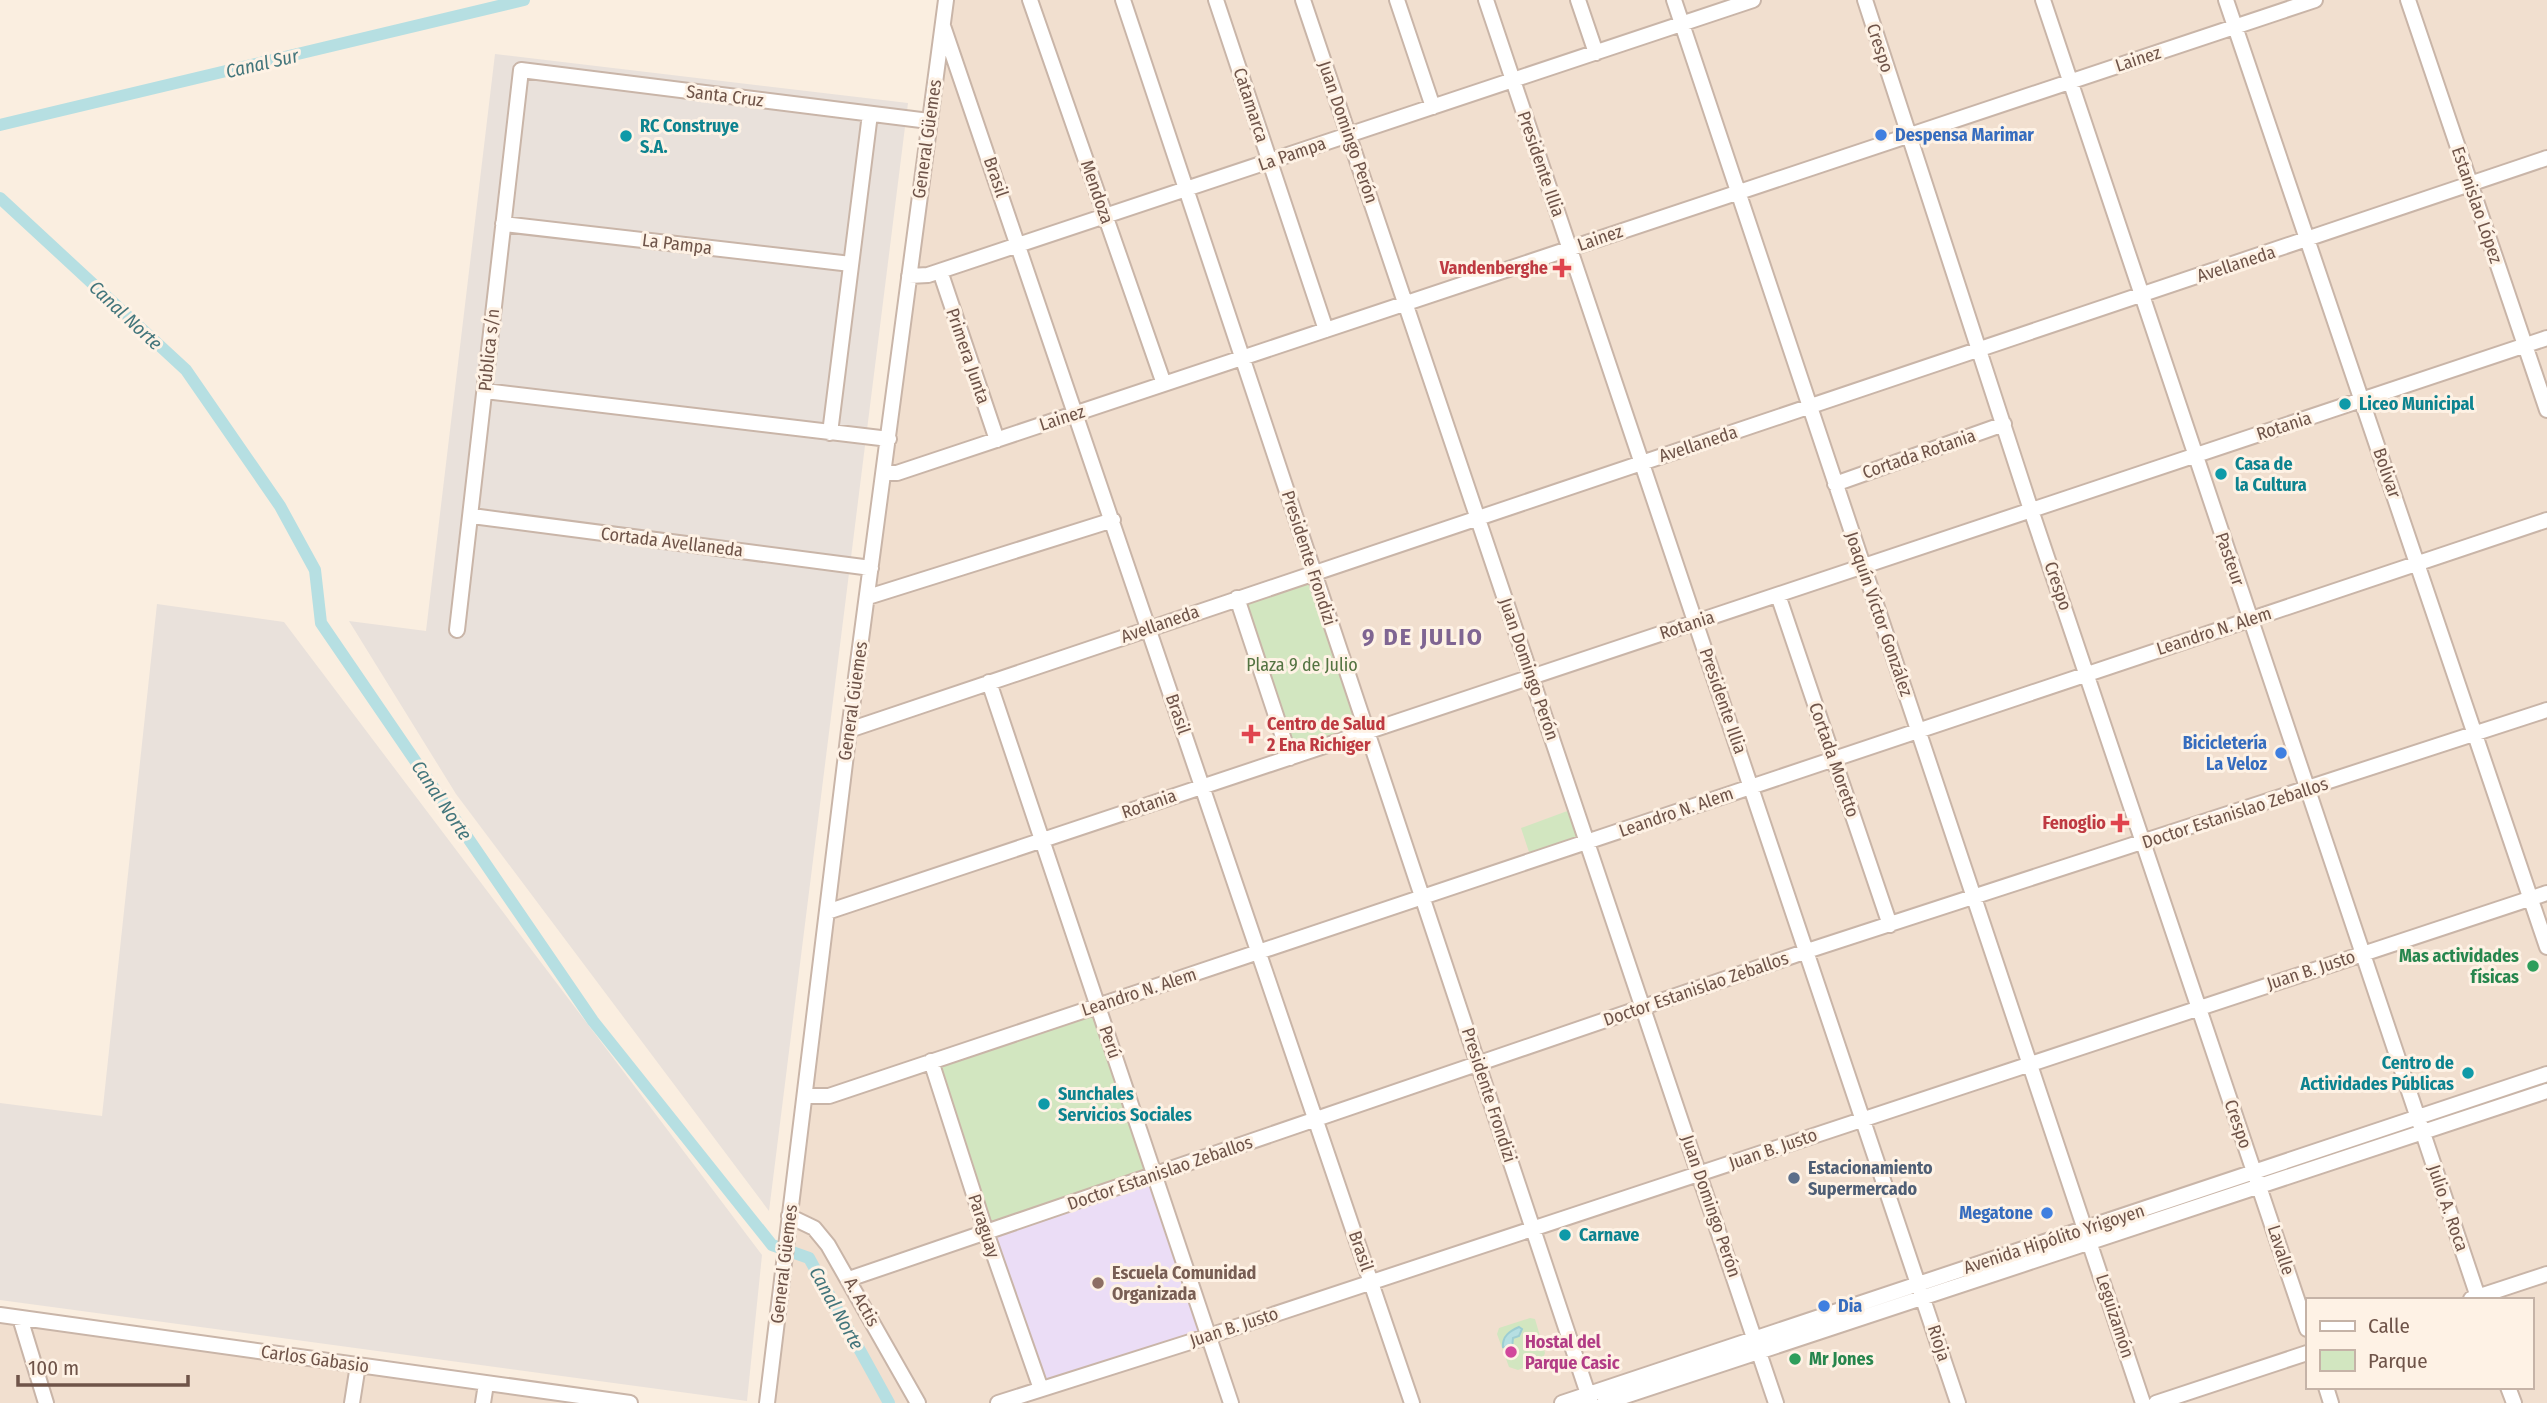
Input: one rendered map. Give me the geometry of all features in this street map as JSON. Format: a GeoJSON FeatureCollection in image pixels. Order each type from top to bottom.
{"type":"FeatureCollection","features":[{"type":"Feature","properties":{"kind":"street","name":"General Güemes"},"geometry":{"type":"LineString","coordinates":[[767,1403],[849,730],[946,0]]}},
{"type":"Feature","properties":{"kind":"street","name":"Mendoza"},"geometry":{"type":"LineString","coordinates":[[1030,0],[1164,384]]}},
{"type":"Feature","properties":{"kind":"street","name":"Presidente Frondizi"},"geometry":{"type":"LineString","coordinates":[[1124,0],[1590,1399]]}},
{"type":"Feature","properties":{"kind":"street","name":"Catamarca"},"geometry":{"type":"LineString","coordinates":[[1216,0],[1326,330]]}},
{"type":"Feature","properties":{"kind":"street","name":"Juan Domingo Perón"},"geometry":{"type":"LineString","coordinates":[[1303,0],[1776,1403]]}},
{"type":"Feature","properties":{"kind":"street"},"geometry":{"type":"LineString","coordinates":[[1397,0],[1433,107]]}},
{"type":"Feature","properties":{"kind":"street","name":"Presidente Illia"},"geometry":{"type":"LineString","coordinates":[[1486,0],[1922,1290]]}},
{"type":"Feature","properties":{"kind":"street"},"geometry":{"type":"LineString","coordinates":[[1578,0],[1596,53]]}},
{"type":"Feature","properties":{"kind":"street","name":"Joaquín Víctor González"},"geometry":{"type":"LineString","coordinates":[[1674,0],[1861,565],[2088,1235]]}},
{"type":"Feature","properties":{"kind":"street","name":"La Pampa"},"geometry":{"type":"LineString","coordinates":[[909,276],[940,271],[1106,218],[1753,0]]}},
{"type":"Feature","properties":{"kind":"street","name":"Crespo"},"geometry":{"type":"LineString","coordinates":[[1865,0],[2031,510],[2089,673],[2197,1007],[2257,1179]]}},
{"type":"Feature","properties":{"kind":"street","name":"Pasteur"},"geometry":{"type":"LineString","coordinates":[[2043,0],[2420,1124]]}},
{"type":"Feature","properties":{"kind":"street","name":"Bolivar"},"geometry":{"type":"LineString","coordinates":[[2225,0],[2547,947]]}},
{"type":"Feature","properties":{"kind":"street","name":"Lainez"},"geometry":{"type":"LineString","coordinates":[[884,473],[897,473],[997,440],[2315,0]]}},
{"type":"Feature","properties":{"kind":"street","name":"Estanislao López"},"geometry":{"type":"LineString","coordinates":[[2408,0],[2547,410]]}},
{"type":"Feature","properties":{"kind":"street","name":"Brasil"},"geometry":{"type":"LineString","coordinates":[[943,26],[1412,1403]]}},
{"type":"Feature","properties":{"kind":"street","name":"Santa Cruz"},"geometry":{"type":"LineString","coordinates":[[521,70],[929,121]]}},
{"type":"Feature","properties":{"kind":"street","name":"Pública s/n"},"geometry":{"type":"LineString","coordinates":[[457,630],[521,70]]}},
{"type":"Feature","properties":{"kind":"street"},"geometry":{"type":"LineString","coordinates":[[830,433],[870,114]]}},
{"type":"Feature","properties":{"kind":"street","name":"Avellaneda"},"geometry":{"type":"LineString","coordinates":[[849,730],[2547,158]]}},
{"type":"Feature","properties":{"kind":"street","name":"La Pampa"},"geometry":{"type":"LineString","coordinates":[[503,225],[851,264]]}},
{"type":"Feature","properties":{"kind":"street","name":"Primera Junta"},"geometry":{"type":"LineString","coordinates":[[940,271],[997,440]]}},
{"type":"Feature","properties":{"kind":"street","name":"Rotania"},"geometry":{"type":"LineString","coordinates":[[827,912],[2547,338]]}},
{"type":"Feature","properties":{"kind":"street"},"geometry":{"type":"LineString","coordinates":[[485,391],[888,439]]}},
{"type":"Feature","properties":{"kind":"street","name":"Cortada Rotania"},"geometry":{"type":"LineString","coordinates":[[1835,484],[2004,424]]}},
{"type":"Feature","properties":{"kind":"street","name":"Cortada Avellaneda"},"geometry":{"type":"LineString","coordinates":[[472,516],[871,568]]}},
{"type":"Feature","properties":{"kind":"street"},"geometry":{"type":"LineString","coordinates":[[868,597],[1113,520]]}},
{"type":"Feature","properties":{"kind":"street","name":"Leandro N. Alem"},"geometry":{"type":"LineString","coordinates":[[805,1096],[829,1096],[2547,520]]}},
{"type":"Feature","properties":{"kind":"street","name":"Cortada Moretto"},"geometry":{"type":"LineString","coordinates":[[1778,595],[1890,926]]}},
{"type":"Feature","properties":{"kind":"street"},"geometry":{"type":"LineString","coordinates":[[1237,598],[1290,758]]}},
{"type":"Feature","properties":{"kind":"street","name":"Perú"},"geometry":{"type":"LineString","coordinates":[[989,681],[1231,1403]]}},
{"type":"Feature","properties":{"kind":"street","name":"Doctor Estanislao Zeballos"},"geometry":{"type":"LineString","coordinates":[[849,1279],[1807,951],[2547,710]]}},
{"type":"Feature","properties":{"kind":"street","name":"Juan B. Justo"},"geometry":{"type":"LineString","coordinates":[[998,1403],[1209,1336],[2547,893]]}},
{"type":"Feature","properties":{"kind":"street","name":"Paraguay"},"geometry":{"type":"LineString","coordinates":[[931,1061],[986,1232],[1041,1389]]}},
{"type":"Feature","properties":{"kind":"street","name":"Avenida Hipólito Yrigoyen"},"geometry":{"type":"LineString","coordinates":[[1562,1403],[1590,1399],[2257,1179],[2420,1124],[2547,1074]]}},
{"type":"Feature","properties":{"kind":"street","name":"Avenida Hipólito Yrigoyen"},"geometry":{"type":"LineString","coordinates":[[2420,1124],[2547,1091]]}},
{"type":"Feature","properties":{"kind":"street","name":"Julio A. Roca"},"geometry":{"type":"LineString","coordinates":[[2420,1124],[2475,1298]]}},
{"type":"Feature","properties":{"kind":"street","name":"Lavalle"},"geometry":{"type":"LineString","coordinates":[[2257,1179],[2306,1326]]}},
{"type":"Feature","properties":{"kind":"street","name":"A. Actis"},"geometry":{"type":"LineString","coordinates":[[789,1216],[814,1228],[849,1279],[918,1403]]}},
{"type":"Feature","properties":{"kind":"street","name":"Leguizamón"},"geometry":{"type":"LineString","coordinates":[[2088,1235],[2143,1403]]}},
{"type":"Feature","properties":{"kind":"street"},"geometry":{"type":"LineString","coordinates":[[2478,1298],[2547,1274]]}},
{"type":"Feature","properties":{"kind":"street","name":"Rioja"},"geometry":{"type":"LineString","coordinates":[[1922,1290],[1958,1403]]}},
{"type":"Feature","properties":{"kind":"street","name":"Carlos Gabasio"},"geometry":{"type":"LineString","coordinates":[[0,1315],[630,1403]]}},
{"type":"Feature","properties":{"kind":"street"},"geometry":{"type":"LineString","coordinates":[[20,1318],[46,1403]]}},
{"type":"Feature","properties":{"kind":"street","name":"Avenida Hipólito Yrigoyen"},"geometry":{"type":"LineString","coordinates":[[1604,1403],[1757,1345]]}},
{"type":"Feature","properties":{"kind":"street"},"geometry":{"type":"LineString","coordinates":[[2156,1403],[2306,1353]]}},
{"type":"Feature","properties":{"kind":"street"},"geometry":{"type":"LineString","coordinates":[[352,1403],[358,1365]]}},
{"type":"Feature","properties":{"kind":"street"},"geometry":{"type":"LineString","coordinates":[[483,1403],[486,1384]]}},
{"type":"Feature","properties":{"kind":"shaded area"},"geometry":{"type":"Polygon","coordinates":[[[946,0],[2547,0],[2547,1403],[767,1403],[946,0]]]}},
{"type":"Feature","properties":{"kind":"shaded area"},"geometry":{"type":"Polygon","coordinates":[[[495,54],[908,103],[769,1211],[456,794],[349,621],[426,631],[495,54]]]}},
{"type":"Feature","properties":{"kind":"shaded area"},"geometry":{"type":"Polygon","coordinates":[[[157,604],[284,622],[762,1255],[747,1401],[0,1300],[0,1103],[102,1116],[157,604]]]}},
{"type":"Feature","properties":{"kind":"shaded area","name":"Escuela Comunidad Organizada"},"geometry":{"type":"Polygon","coordinates":[[[1153,1183],[1202,1329],[1043,1382],[993,1237],[1153,1183]]]}},
{"type":"Feature","properties":{"kind":"shaded area"},"geometry":{"type":"Polygon","coordinates":[[[0,1315],[630,1403],[0,1403],[0,1315]]]}},
{"type":"Feature","properties":{"kind":"green space","name":"Plaza 9 de Julio"},"geometry":{"type":"Polygon","coordinates":[[[1314,573],[1368,732],[1290,758],[1237,598],[1314,573]]]}},
{"type":"Feature","properties":{"kind":"green space"},"geometry":{"type":"Polygon","coordinates":[[[1570,810],[1580,837],[1530,855],[1521,828],[1570,810]]]}},
{"type":"Feature","properties":{"kind":"green space"},"geometry":{"type":"Polygon","coordinates":[[[1098,1005],[1154,1175],[986,1232],[931,1061],[1098,1005]]]}},
{"type":"Feature","properties":{"kind":"green space"},"geometry":{"type":"Polygon","coordinates":[[[1530,1318],[1535,1319],[1545,1353],[1542,1360],[1518,1370],[1509,1367],[1497,1334],[1499,1328],[1530,1318]]]}},
{"type":"Feature","properties":{"kind":"water"},"geometry":{"type":"Polygon","coordinates":[[[1519,1327],[1522,1329],[1519,1336],[1513,1338],[1512,1348],[1503,1347],[1507,1334],[1519,1327]]]}},
{"type":"Feature","properties":{"kind":"waterway","name":"Canal Sur"},"geometry":{"type":"LineString","coordinates":[[0,125],[524,0]]}},
{"type":"Feature","properties":{"kind":"waterway","name":"Canal Norte"},"geometry":{"type":"LineString","coordinates":[[0,198],[186,370],[280,506],[315,570],[321,623],[593,1021],[772,1245],[809,1258],[889,1403]]}},
{"type":"Feature","properties":{"kind":"place","name":"Despensa Marimar"},"geometry":{"type":"Point","coordinates":[1881,135]}},
{"type":"Feature","properties":{"kind":"place","name":"RC Construye S.A."},"geometry":{"type":"Point","coordinates":[626,136]}},
{"type":"Feature","properties":{"kind":"place","name":"Vandenberghe"},"geometry":{"type":"Point","coordinates":[1562,268]}},
{"type":"Feature","properties":{"kind":"place","name":"Liceo Municipal"},"geometry":{"type":"Point","coordinates":[2345,404]}},
{"type":"Feature","properties":{"kind":"place","name":"Casa de la Cultura"},"geometry":{"type":"Point","coordinates":[2221,474]}},
{"type":"Feature","properties":{"kind":"place","name":"Centro de Salud 2 Ena Richiger"},"geometry":{"type":"Point","coordinates":[1251,734]}},
{"type":"Feature","properties":{"kind":"place","name":"Bicicletería La Veloz"},"geometry":{"type":"Point","coordinates":[2281,753]}},
{"type":"Feature","properties":{"kind":"place","name":"Fenoglio"},"geometry":{"type":"Point","coordinates":[2120,823]}},
{"type":"Feature","properties":{"kind":"place","name":"Mas actividades físicas"},"geometry":{"type":"Point","coordinates":[2533,966]}},
{"type":"Feature","properties":{"kind":"place","name":"Centro de Actividades Públicas"},"geometry":{"type":"Point","coordinates":[2468,1073]}},
{"type":"Feature","properties":{"kind":"place","name":"Sunchales Servicios Sociales"},"geometry":{"type":"Point","coordinates":[1044,1104]}},
{"type":"Feature","properties":{"kind":"place","name":"Estacionamiento Supermercado"},"geometry":{"type":"Point","coordinates":[1794,1178]}},
{"type":"Feature","properties":{"kind":"place","name":"Megatone"},"geometry":{"type":"Point","coordinates":[2047,1213]}},
{"type":"Feature","properties":{"kind":"place","name":"Carnave"},"geometry":{"type":"Point","coordinates":[1565,1235]}},
{"type":"Feature","properties":{"kind":"place","name":"Escuela Comunidad Organizada"},"geometry":{"type":"Point","coordinates":[1098,1283]}},
{"type":"Feature","properties":{"kind":"place","name":"Dia"},"geometry":{"type":"Point","coordinates":[1824,1306]}},
{"type":"Feature","properties":{"kind":"place","name":"Hostal del Parque Casic"},"geometry":{"type":"Point","coordinates":[1511,1352]}},
{"type":"Feature","properties":{"kind":"place","name":"Mr Jones"},"geometry":{"type":"Point","coordinates":[1795,1359]}},
{"type":"Feature","properties":{"kind":"district","name":"9 DE JULIO"},"geometry":{"type":"Point","coordinates":[1423,637]}}]}
